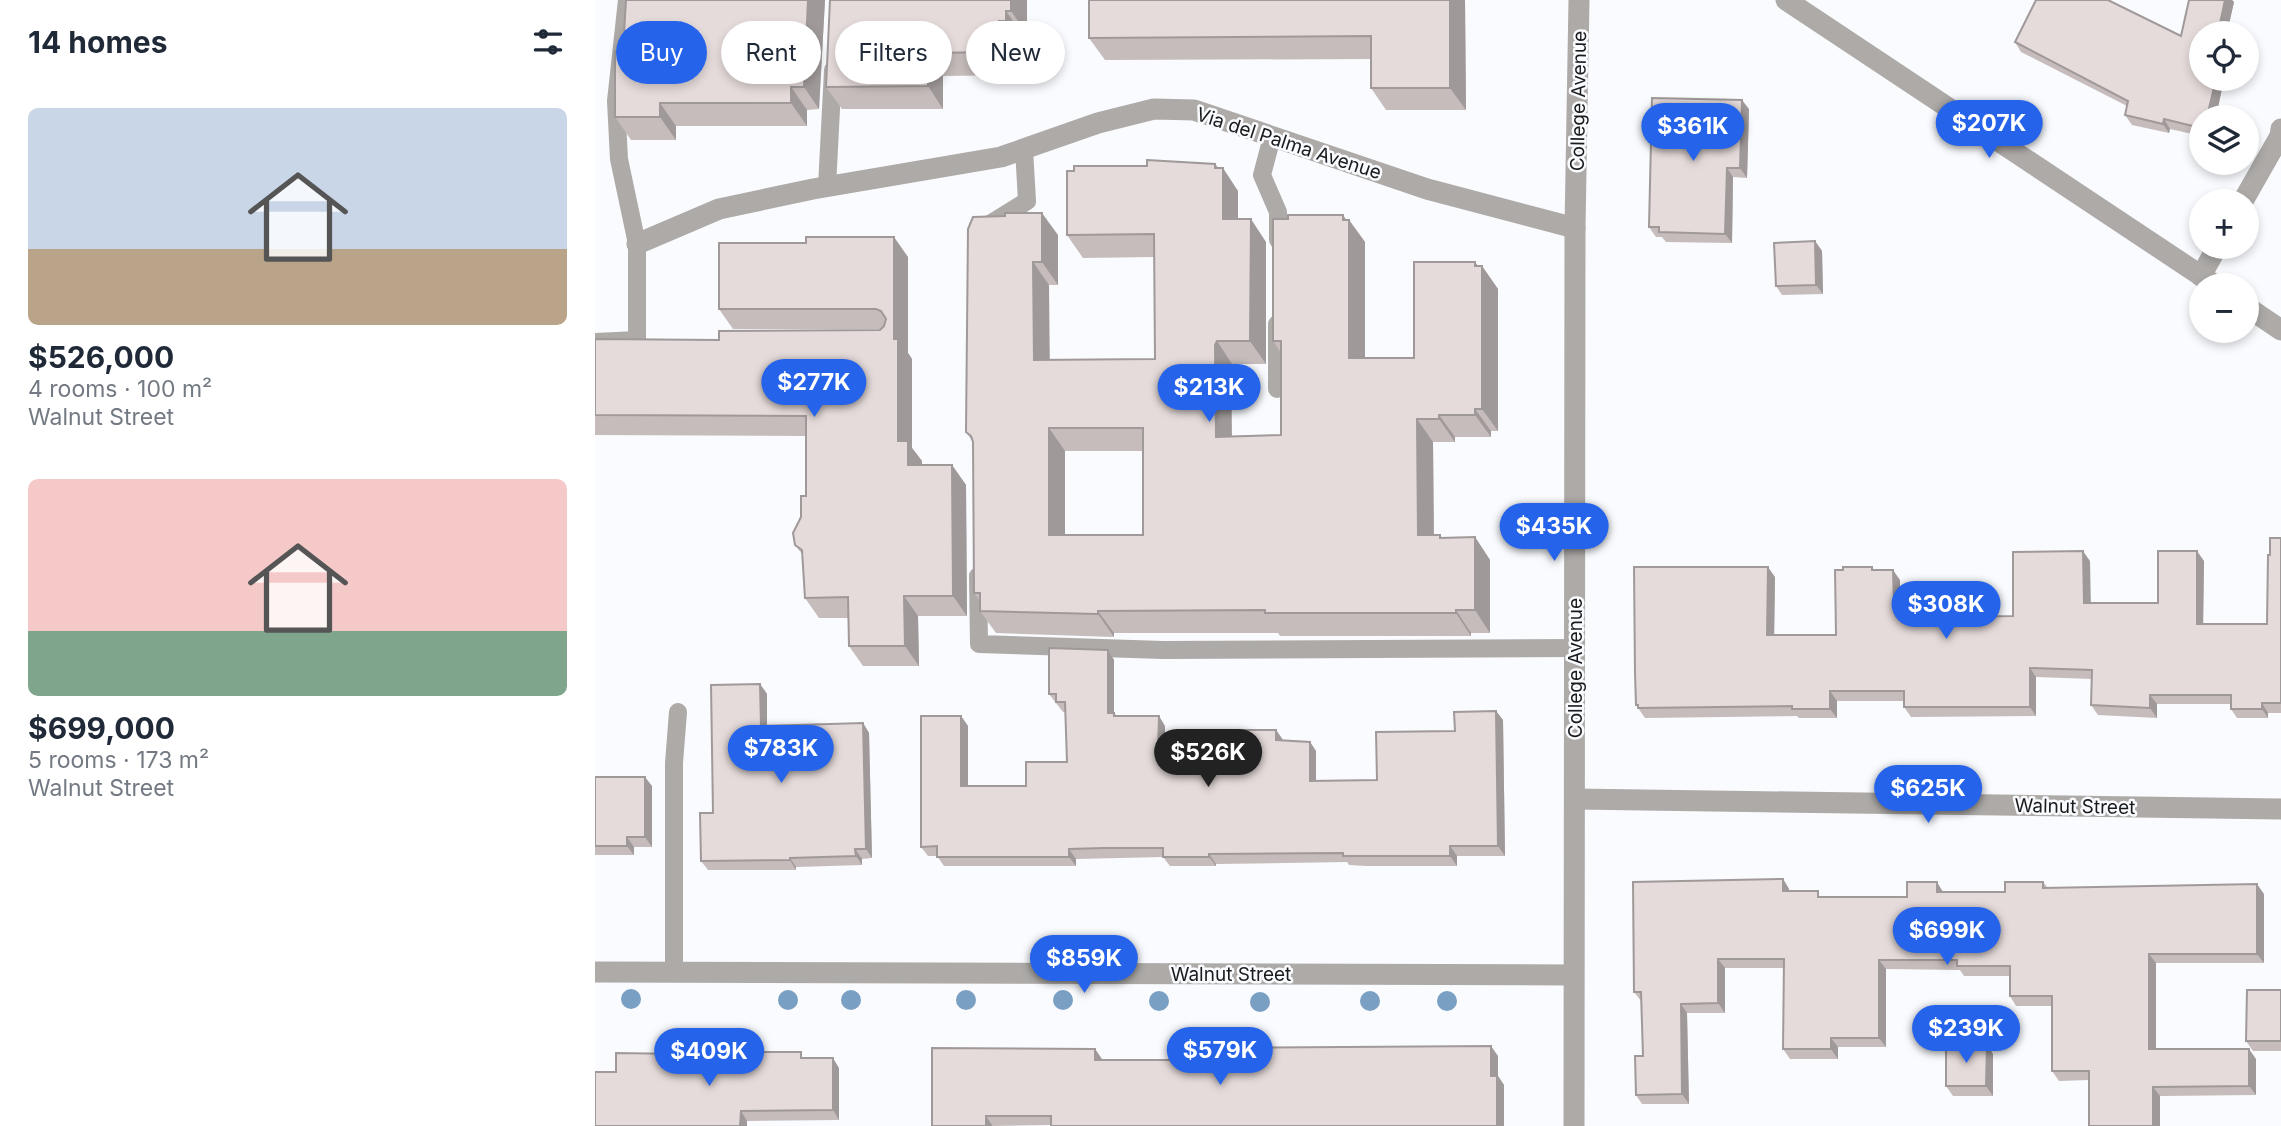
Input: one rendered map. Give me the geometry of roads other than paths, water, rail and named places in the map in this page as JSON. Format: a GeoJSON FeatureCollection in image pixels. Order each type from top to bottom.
{"type":"FeatureCollection","features":[{"type":"Feature","properties":{"kind":"street","name":"College Avenue"},"geometry":{"type":"LineString","coordinates":[[1574,1126],[1575,228],[1580,0]]}},
{"type":"Feature","properties":{"kind":"street"},"geometry":{"type":"LineString","coordinates":[[1786,0],[2196,273]]}},
{"type":"Feature","properties":{"kind":"street","name":"Via del Palma Avenue"},"geometry":{"type":"LineString","coordinates":[[637,244],[719,209],[1001,157],[1098,123],[1154,109],[1194,110],[1427,189],[1575,228]]}},
{"type":"Feature","properties":{"kind":"street"},"geometry":{"type":"LineString","coordinates":[[2250,189],[2280,136],[2281,129]]}},
{"type":"Feature","properties":{"kind":"street"},"geometry":{"type":"LineString","coordinates":[[2259,315],[2281,330]]}},
{"type":"Feature","properties":{"kind":"street","name":"Walnut Street"},"geometry":{"type":"LineString","coordinates":[[1575,799],[2281,809]]}},
{"type":"Feature","properties":{"kind":"street","name":"Walnut Street"},"geometry":{"type":"LineString","coordinates":[[595,972],[1573,975]]}},
{"type":"Feature","properties":{"kind":"lane"},"geometry":{"type":"LineString","coordinates":[[595,342],[644,340],[637,244],[619,159],[616,101],[627,0]]}},
{"type":"Feature","properties":{"kind":"lane"},"geometry":{"type":"LineString","coordinates":[[827,187],[833,53]]}},
{"type":"Feature","properties":{"kind":"lane"},"geometry":{"type":"LineString","coordinates":[[1272,137],[1262,175],[1278,212],[1278,253]]}},
{"type":"Feature","properties":{"kind":"lane"},"geometry":{"type":"LineString","coordinates":[[972,249],[981,229],[1027,201],[1024,149]]}},
{"type":"Feature","properties":{"kind":"lane"},"geometry":{"type":"LineString","coordinates":[[1277,308],[1277,390]]}},
{"type":"Feature","properties":{"kind":"lane"},"geometry":{"type":"LineString","coordinates":[[978,561],[979,644],[1163,650],[1575,648]]}},
{"type":"Feature","properties":{"kind":"lane"},"geometry":{"type":"LineString","coordinates":[[674,972],[674,763],[678,712]]}}]}
